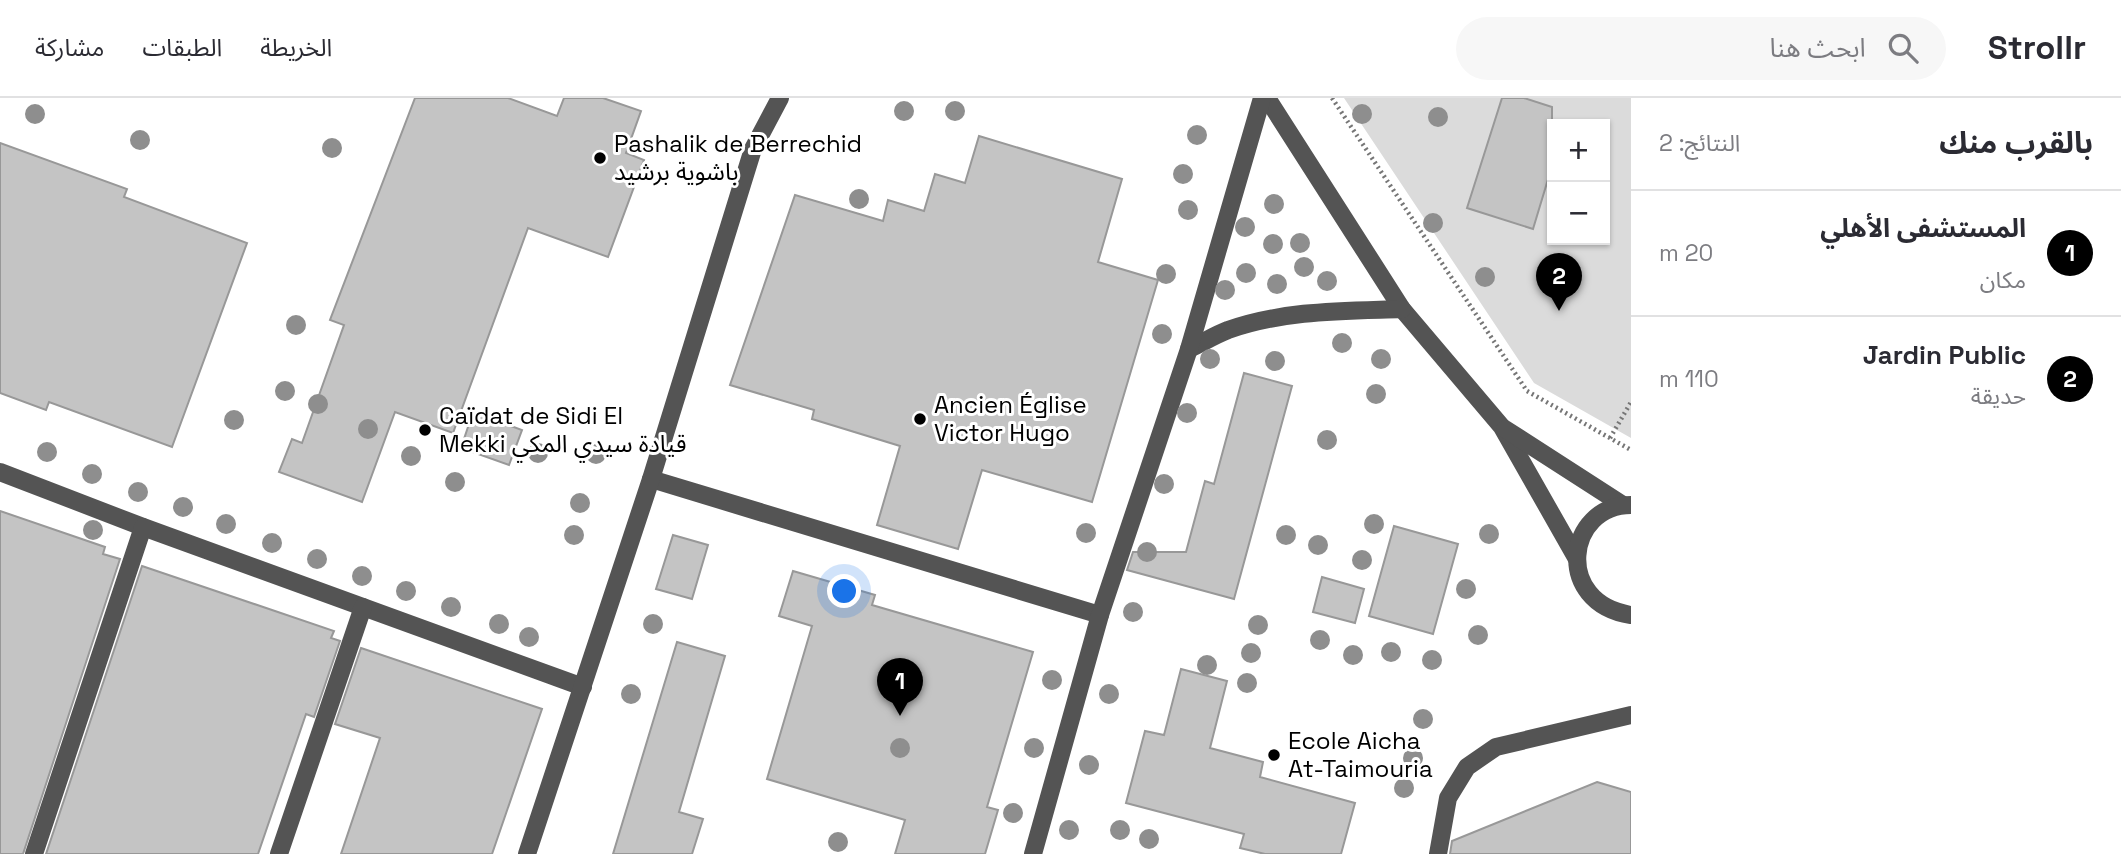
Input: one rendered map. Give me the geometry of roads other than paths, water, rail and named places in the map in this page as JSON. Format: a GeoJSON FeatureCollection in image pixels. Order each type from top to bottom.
{"type":"FeatureCollection","features":[{"type":"Feature","properties":{"kind":"street"},"geometry":{"type":"LineString","coordinates":[[527,854],[651,480],[753,149],[780,98]]}},
{"type":"Feature","properties":{"kind":"street"},"geometry":{"type":"LineString","coordinates":[[1264,98],[1402,309],[1502,427],[1577,559]]}},
{"type":"Feature","properties":{"kind":"street"},"geometry":{"type":"LineString","coordinates":[[1033,854],[1100,615],[1189,349],[1264,98]]}},
{"type":"Feature","properties":{"kind":"street"},"geometry":{"type":"LineString","coordinates":[[1189,349],[1228,330],[1277,317],[1343,310],[1402,309]]}},
{"type":"Feature","properties":{"kind":"street"},"geometry":{"type":"LineString","coordinates":[[1502,427],[1627,505]]}},
{"type":"Feature","properties":{"kind":"street"},"geometry":{"type":"LineString","coordinates":[[0,472],[143,527],[583,687]]}},
{"type":"Feature","properties":{"kind":"street"},"geometry":{"type":"LineString","coordinates":[[651,480],[1100,615]]}},
{"type":"Feature","properties":{"kind":"street"},"geometry":{"type":"LineString","coordinates":[[1627,505],[1605,511],[1590,523],[1580,540],[1577,559],[1580,578],[1589,595],[1603,607],[1631,616]]}},
{"type":"Feature","properties":{"kind":"street"},"geometry":{"type":"LineString","coordinates":[[34,854],[143,527]]}},
{"type":"Feature","properties":{"kind":"street"},"geometry":{"type":"LineString","coordinates":[[279,854],[363,607]]}},
{"type":"Feature","properties":{"kind":"street"},"geometry":{"type":"LineString","coordinates":[[1438,854],[1448,798],[1467,767],[1496,747],[1631,715]]}},
{"type":"Feature","properties":{"kind":"place","name":"Pashalik de Berrechid باشوية برشيد"},"geometry":{"type":"Point","coordinates":[600,158]}},
{"type":"Feature","properties":{"kind":"place","name":"Jardin Public"},"geometry":{"type":"Point","coordinates":[1559,311]}},
{"type":"Feature","properties":{"kind":"place","name":"Ancien Église Victor Hugo"},"geometry":{"type":"Point","coordinates":[920,419]}},
{"type":"Feature","properties":{"kind":"place","name":"Caïdat de Sidi El Mekki قيادة سيدي المكي"},"geometry":{"type":"Point","coordinates":[425,430]}},
{"type":"Feature","properties":{"kind":"place","name":"المستشفى الأهلي"},"geometry":{"type":"Point","coordinates":[900,716]}},
{"type":"Feature","properties":{"kind":"place","name":"Ecole Aicha At-Taimouria"},"geometry":{"type":"Point","coordinates":[1274,755]}}]}
